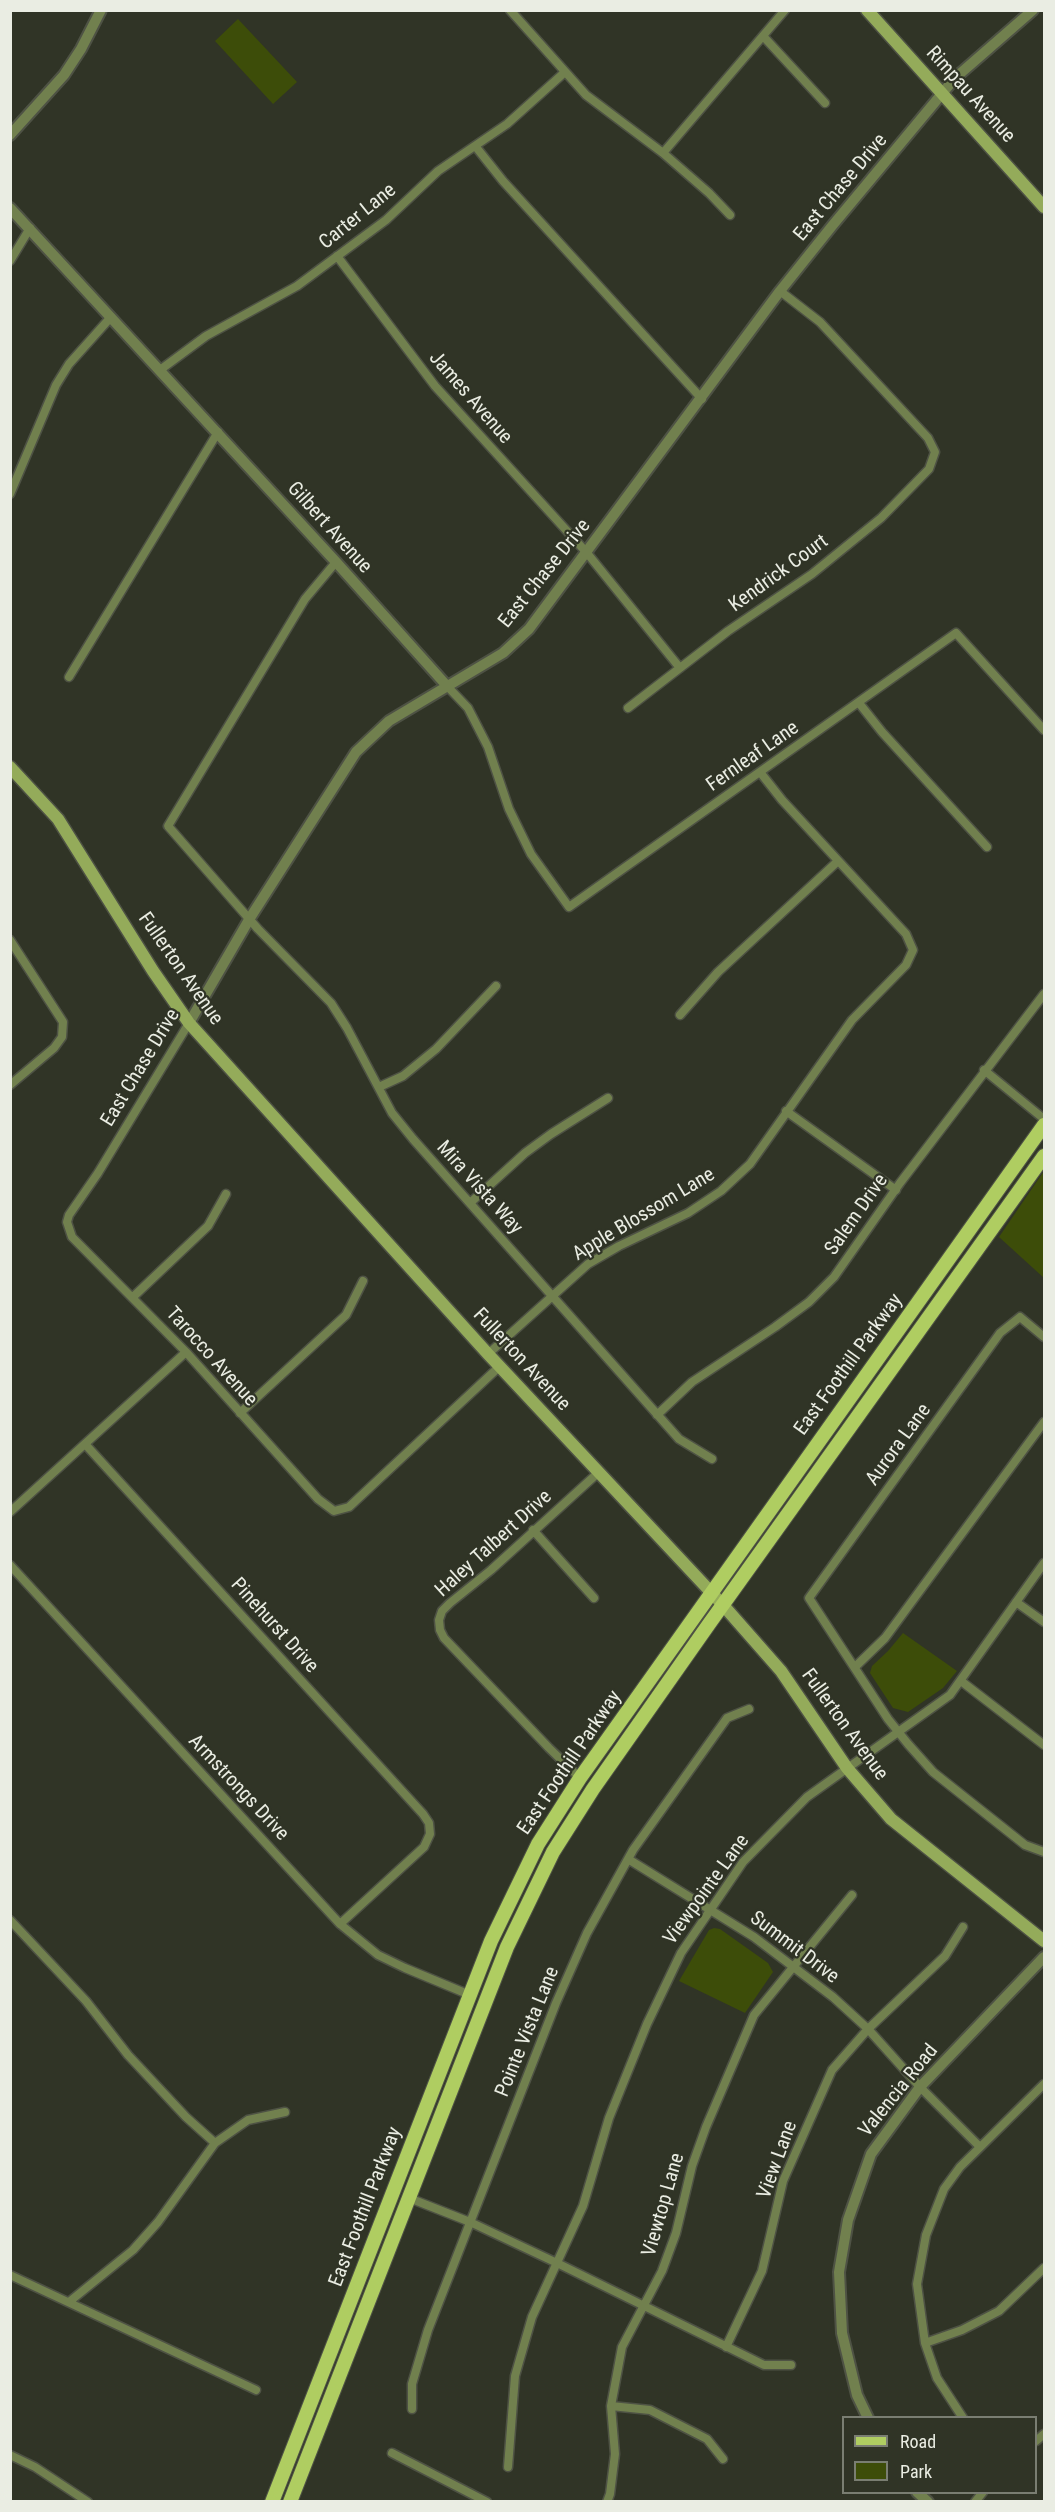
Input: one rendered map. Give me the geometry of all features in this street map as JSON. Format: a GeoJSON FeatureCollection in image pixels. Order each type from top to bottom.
{"type":"FeatureCollection","features":[{"type":"Feature","properties":{"kind":"main road","name":"Rimpau Avenue"},"geometry":{"type":"LineString","coordinates":[[867,10],[1044,207]]}},
{"type":"Feature","properties":{"kind":"main road","name":"Fullerton Avenue"},"geometry":{"type":"LineString","coordinates":[[10,767],[58,819],[153,971],[189,1023],[488,1354],[723,1605],[781,1671],[847,1768],[891,1819],[1044,1941]]}},
{"type":"Feature","properties":{"kind":"main road","name":"East Foothill Parkway"},"geometry":{"type":"LineString","coordinates":[[272,2502],[470,1995],[513,1892],[538,1844],[580,1778],[1044,1125]]}},
{"type":"Feature","properties":{"kind":"main road","name":"East Foothill Parkway"},"geometry":{"type":"LineString","coordinates":[[290,2502],[507,1947],[553,1852],[593,1790],[723,1605],[1044,1156]]}},
{"type":"Feature","properties":{"kind":"street"},"geometry":{"type":"LineString","coordinates":[[10,135],[64,75],[81,49],[101,10]]}},
{"type":"Feature","properties":{"kind":"street"},"geometry":{"type":"LineString","coordinates":[[510,10],[586,95],[605,112],[663,153],[709,193],[730,215]]}},
{"type":"Feature","properties":{"kind":"street"},"geometry":{"type":"LineString","coordinates":[[663,153],[785,10]]}},
{"type":"Feature","properties":{"kind":"street","name":"East Chase Drive"},"geometry":{"type":"LineString","coordinates":[[67,1222],[189,1023],[250,918],[361,747],[389,721],[503,652],[530,629],[780,291],[956,78],[1033,10]]}},
{"type":"Feature","properties":{"kind":"street"},"geometry":{"type":"LineString","coordinates":[[763,36],[825,103]]}},
{"type":"Feature","properties":{"kind":"street","name":"Carter Lane"},"geometry":{"type":"LineString","coordinates":[[160,370],[206,336],[297,286],[386,220],[438,171],[507,124],[565,72]]}},
{"type":"Feature","properties":{"kind":"street"},"geometry":{"type":"LineString","coordinates":[[476,147],[503,181],[702,399]]}},
{"type":"Feature","properties":{"kind":"street","name":"Gilbert Avenue"},"geometry":{"type":"LineString","coordinates":[[10,208],[218,432],[468,708],[488,747],[509,809],[531,854],[569,907]]}},
{"type":"Feature","properties":{"kind":"street"},"geometry":{"type":"LineString","coordinates":[[10,261],[30,228]]}},
{"type":"Feature","properties":{"kind":"street","name":"James Avenue"},"geometry":{"type":"LineString","coordinates":[[337,256],[435,386],[586,554],[680,668]]}},
{"type":"Feature","properties":{"kind":"street","name":"Kendrick Court"},"geometry":{"type":"LineString","coordinates":[[628,708],[728,631],[812,574],[881,518],[929,469],[935,452],[928,438],[820,322],[780,291]]}},
{"type":"Feature","properties":{"kind":"street"},"geometry":{"type":"LineString","coordinates":[[10,494],[56,385],[69,364],[111,317]]}},
{"type":"Feature","properties":{"kind":"street"},"geometry":{"type":"LineString","coordinates":[[69,677],[218,432]]}},
{"type":"Feature","properties":{"kind":"street","name":"Mira Vista Way"},"geometry":{"type":"LineString","coordinates":[[336,562],[305,599],[168,826],[250,918],[258,930],[331,1003],[347,1028],[392,1113],[679,1439],[712,1459]]}},
{"type":"Feature","properties":{"kind":"street","name":"Fernleaf Lane"},"geometry":{"type":"LineString","coordinates":[[569,907],[956,633],[1044,730]]}},
{"type":"Feature","properties":{"kind":"street"},"geometry":{"type":"LineString","coordinates":[[859,703],[882,732],[987,846]]}},
{"type":"Feature","properties":{"kind":"street"},"geometry":{"type":"LineString","coordinates":[[680,1014],[718,972],[838,861],[782,800],[760,772]]}},
{"type":"Feature","properties":{"kind":"street","name":"Apple Blossom Lane"},"geometry":{"type":"LineString","coordinates":[[488,1354],[588,1264],[619,1246],[688,1213],[721,1191],[750,1164],[852,1020],[906,965],[913,950],[906,934],[838,861]]}},
{"type":"Feature","properties":{"kind":"street"},"geometry":{"type":"LineString","coordinates":[[10,940],[63,1022],[62,1037],[54,1048],[10,1085]]}},
{"type":"Feature","properties":{"kind":"street"},"geometry":{"type":"LineString","coordinates":[[379,1087],[403,1076],[435,1049],[496,986]]}},
{"type":"Feature","properties":{"kind":"street","name":"Salem Drive"},"geometry":{"type":"LineString","coordinates":[[657,1415],[692,1382],[809,1302],[834,1277],[984,1070],[1044,994]]}},
{"type":"Feature","properties":{"kind":"street"},"geometry":{"type":"LineString","coordinates":[[984,1070],[1044,1119]]}},
{"type":"Feature","properties":{"kind":"street"},"geometry":{"type":"LineString","coordinates":[[470,1203],[534,1146],[608,1098]]}},
{"type":"Feature","properties":{"kind":"street"},"geometry":{"type":"LineString","coordinates":[[786,1112],[896,1190]]}},
{"type":"Feature","properties":{"kind":"street"},"geometry":{"type":"LineString","coordinates":[[133,1297],[208,1227],[226,1194]]}},
{"type":"Feature","properties":{"kind":"street","name":"Tarocco Avenue"},"geometry":{"type":"LineString","coordinates":[[67,1222],[72,1237],[186,1352],[318,1499],[334,1511],[350,1507],[500,1366]]}},
{"type":"Feature","properties":{"kind":"street"},"geometry":{"type":"LineString","coordinates":[[240,1413],[346,1315],[363,1281]]}},
{"type":"Feature","properties":{"kind":"street","name":"Aurora Lane"},"geometry":{"type":"LineString","coordinates":[[855,1666],[809,1598],[1000,1333],[1020,1317],[1044,1337]]}},
{"type":"Feature","properties":{"kind":"street"},"geometry":{"type":"LineString","coordinates":[[10,1512],[186,1352]]}},
{"type":"Feature","properties":{"kind":"street"},"geometry":{"type":"LineString","coordinates":[[1044,1422],[885,1638],[855,1666],[897,1731],[933,1772],[1025,1845],[1044,1852]]}},
{"type":"Feature","properties":{"kind":"street","name":"Pinehurst Drive"},"geometry":{"type":"LineString","coordinates":[[85,1444],[423,1814],[429,1824],[430,1834],[424,1846],[340,1924]]}},
{"type":"Feature","properties":{"kind":"street","name":"Haley Talbert Drive"},"geometry":{"type":"LineString","coordinates":[[580,1778],[444,1638],[440,1630],[440,1620],[442,1611],[450,1603],[491,1570],[599,1472]]}},
{"type":"Feature","properties":{"kind":"street"},"geometry":{"type":"LineString","coordinates":[[533,1530],[594,1598]]}},
{"type":"Feature","properties":{"kind":"street","name":"Viewpointe Lane"},"geometry":{"type":"LineString","coordinates":[[508,2466],[514,2376],[532,2317],[583,2206],[609,2118],[647,2024],[681,1953],[743,1862],[766,1836],[807,1797],[950,1695],[1044,1563]]}},
{"type":"Feature","properties":{"kind":"street","name":"Armstrongs Drive"},"geometry":{"type":"LineString","coordinates":[[10,1565],[340,1924],[378,1955],[470,1995]]}},
{"type":"Feature","properties":{"kind":"street"},"geometry":{"type":"LineString","coordinates":[[1016,1602],[1044,1622]]}},
{"type":"Feature","properties":{"kind":"street"},"geometry":{"type":"LineString","coordinates":[[961,1681],[1044,1745]]}},
{"type":"Feature","properties":{"kind":"street","name":"Pointe Vista Lane"},"geometry":{"type":"LineString","coordinates":[[412,2409],[412,2384],[428,2330],[587,1933],[628,1859],[727,1718],[749,1709]]}},
{"type":"Feature","properties":{"kind":"street","name":"Summit Drive"},"geometry":{"type":"LineString","coordinates":[[628,1859],[710,1909],[793,1966],[833,1997],[868,2029],[920,2087],[979,2146]]}},
{"type":"Feature","properties":{"kind":"street","name":"Viewtop Lane"},"geometry":{"type":"LineString","coordinates":[[607,2502],[615,2454],[611,2406],[622,2347],[662,2271],[676,2233],[692,2166],[706,2127],[754,2015],[852,1895]]}},
{"type":"Feature","properties":{"kind":"street"},"geometry":{"type":"LineString","coordinates":[[10,1920],[86,2001],[128,2055],[186,2117],[215,2143]]}},
{"type":"Feature","properties":{"kind":"street","name":"View Lane"},"geometry":{"type":"LineString","coordinates":[[726,2347],[762,2271],[783,2181],[832,2070],[868,2029],[945,1956],[963,1927]]}},
{"type":"Feature","properties":{"kind":"street","name":"Valencia Road"},"geometry":{"type":"LineString","coordinates":[[867,2416],[856,2395],[842,2333],[839,2272],[848,2220],[871,2154],[920,2087],[1044,1957]]}},
{"type":"Feature","properties":{"kind":"street"},"geometry":{"type":"LineString","coordinates":[[962,2416],[937,2378],[925,2343],[917,2284],[926,2235],[944,2189],[960,2167],[1044,2084]]}},
{"type":"Feature","properties":{"kind":"street"},"geometry":{"type":"LineString","coordinates":[[69,2302],[133,2250],[152,2229],[215,2143],[248,2120],[285,2112]]}},
{"type":"Feature","properties":{"kind":"street"},"geometry":{"type":"LineString","coordinates":[[409,2198],[470,2222],[764,2365],[791,2364]]}},
{"type":"Feature","properties":{"kind":"street"},"geometry":{"type":"LineString","coordinates":[[925,2343],[962,2330],[999,2311],[1044,2268]]}},
{"type":"Feature","properties":{"kind":"street"},"geometry":{"type":"LineString","coordinates":[[10,2275],[256,2390]]}},
{"type":"Feature","properties":{"kind":"street"},"geometry":{"type":"LineString","coordinates":[[611,2406],[650,2410],[707,2439],[723,2459]]}},
{"type":"Feature","properties":{"kind":"street"},"geometry":{"type":"LineString","coordinates":[[392,2453],[487,2502]]}},
{"type":"Feature","properties":{"kind":"street"},"geometry":{"type":"LineString","coordinates":[[10,2455],[35,2467],[88,2502]]}},
{"type":"Feature","properties":{"kind":"green space"},"geometry":{"type":"Polygon","coordinates":[[[238,19],[297,82],[273,104],[215,41],[238,19]]]}},
{"type":"Feature","properties":{"kind":"green space"},"geometry":{"type":"Polygon","coordinates":[[[1044,1171],[1044,1278],[999,1237],[1044,1171]]]}},
{"type":"Feature","properties":{"kind":"green space"},"geometry":{"type":"Polygon","coordinates":[[[903,1633],[957,1671],[943,1688],[908,1712],[893,1708],[870,1673],[872,1666],[903,1633]]]}},
{"type":"Feature","properties":{"kind":"green space"},"geometry":{"type":"Polygon","coordinates":[[[720,1929],[768,1963],[773,1972],[745,2013],[679,1981],[709,1930],[720,1929]]]}}]}
